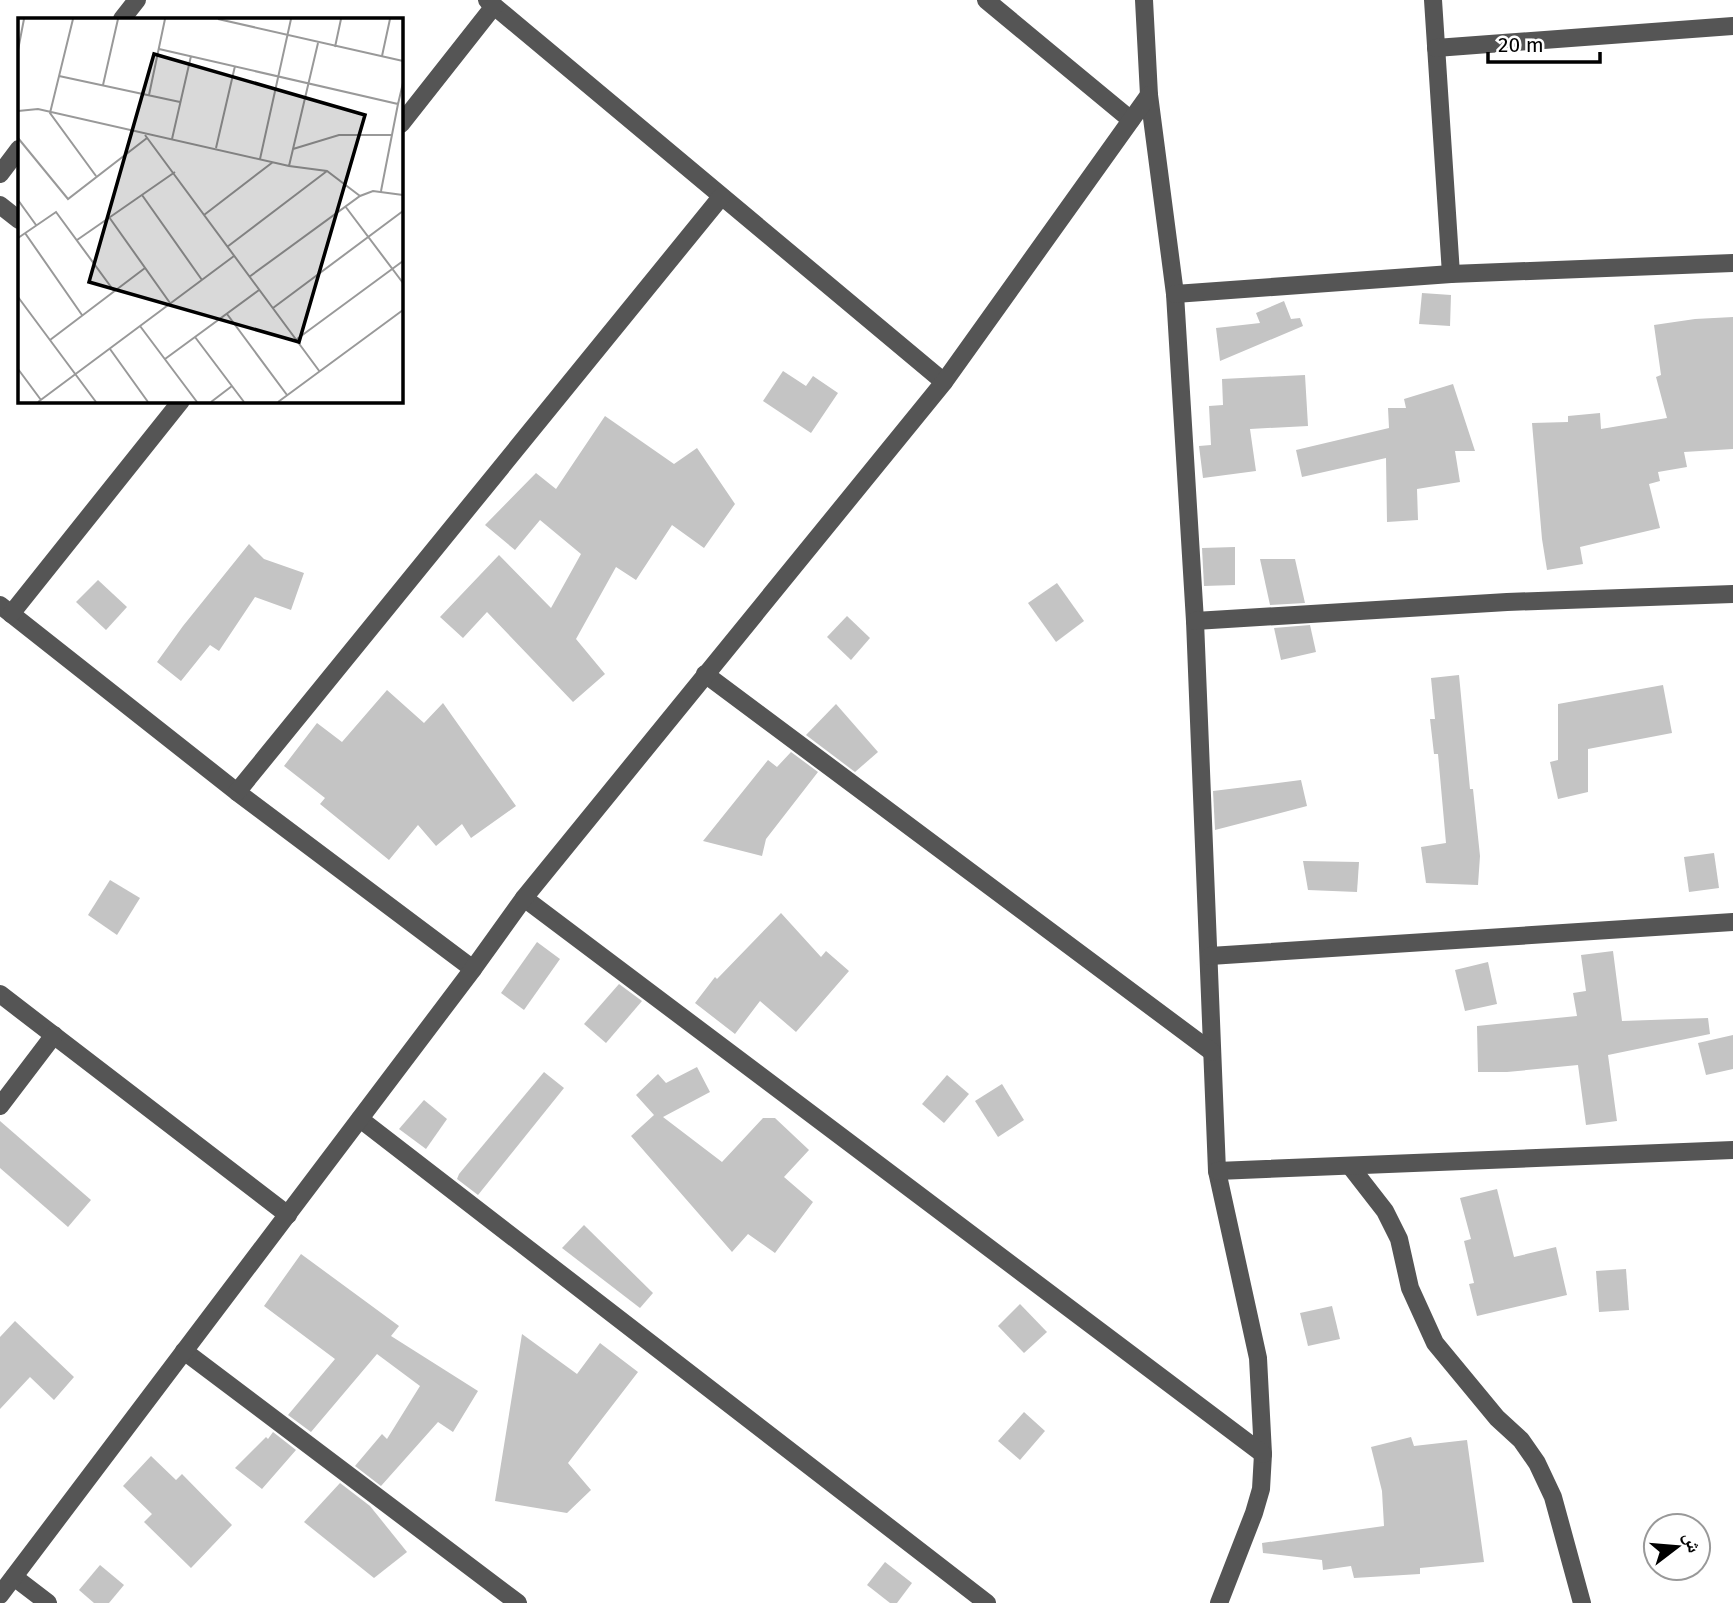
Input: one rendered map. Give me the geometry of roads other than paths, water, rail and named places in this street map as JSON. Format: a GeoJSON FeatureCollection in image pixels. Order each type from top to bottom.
{"type":"FeatureCollection","features":[{"type":"Feature","properties":{"kind":"street"},"geometry":{"type":"LineString","coordinates":[[123,18],[137,0]]}},
{"type":"Feature","properties":{"kind":"street"},"geometry":{"type":"LineString","coordinates":[[986,0],[1131,120]]}},
{"type":"Feature","properties":{"kind":"street"},"geometry":{"type":"LineString","coordinates":[[1143,0],[1149,95],[1175,294],[1195,621],[1217,1171],[1258,1358],[1264,1454],[1261,1489],[1254,1513],[1219,1603]]}},
{"type":"Feature","properties":{"kind":"street"},"geometry":{"type":"LineString","coordinates":[[1433,0],[1451,274]]}},
{"type":"Feature","properties":{"kind":"street"},"geometry":{"type":"LineString","coordinates":[[402,123],[491,3],[944,382]]}},
{"type":"Feature","properties":{"kind":"street"},"geometry":{"type":"LineString","coordinates":[[1436,48],[1733,26]]}},
{"type":"Feature","properties":{"kind":"street"},"geometry":{"type":"LineString","coordinates":[[0,1595],[473,970],[524,898],[944,382],[1149,95]]}},
{"type":"Feature","properties":{"kind":"street"},"geometry":{"type":"LineString","coordinates":[[0,174],[18,150]]}},
{"type":"Feature","properties":{"kind":"street"},"geometry":{"type":"LineString","coordinates":[[237,792],[720,197]]}},
{"type":"Feature","properties":{"kind":"street"},"geometry":{"type":"LineString","coordinates":[[0,205],[18,219]]}},
{"type":"Feature","properties":{"kind":"street"},"geometry":{"type":"LineString","coordinates":[[1175,294],[1451,274],[1733,263]]}},
{"type":"Feature","properties":{"kind":"street"},"geometry":{"type":"LineString","coordinates":[[180,402],[6,609],[237,792],[473,970]]}},
{"type":"Feature","properties":{"kind":"street"},"geometry":{"type":"LineString","coordinates":[[1195,621],[1507,602],[1733,594]]}},
{"type":"Feature","properties":{"kind":"street"},"geometry":{"type":"LineString","coordinates":[[705,674],[1212,1052]]}},
{"type":"Feature","properties":{"kind":"street"},"geometry":{"type":"LineString","coordinates":[[524,898],[1264,1454]]}},
{"type":"Feature","properties":{"kind":"street"},"geometry":{"type":"LineString","coordinates":[[1210,956],[1733,922]]}},
{"type":"Feature","properties":{"kind":"street"},"geometry":{"type":"LineString","coordinates":[[0,993],[288,1215]]}},
{"type":"Feature","properties":{"kind":"street"},"geometry":{"type":"LineString","coordinates":[[0,1106],[54,1035]]}},
{"type":"Feature","properties":{"kind":"street"},"geometry":{"type":"LineString","coordinates":[[359,1119],[987,1603]]}},
{"type":"Feature","properties":{"kind":"street"},"geometry":{"type":"LineString","coordinates":[[1217,1171],[1733,1150]]}},
{"type":"Feature","properties":{"kind":"street"},"geometry":{"type":"LineString","coordinates":[[1350,1166],[1385,1211],[1399,1239],[1409,1288],[1435,1343],[1497,1418],[1521,1440],[1537,1462],[1552,1497],[1582,1603]]}},
{"type":"Feature","properties":{"kind":"street"},"geometry":{"type":"LineString","coordinates":[[184,1351],[518,1603]]}},
{"type":"Feature","properties":{"kind":"street"},"geometry":{"type":"LineString","coordinates":[[14,1577],[48,1603]]}}]}
